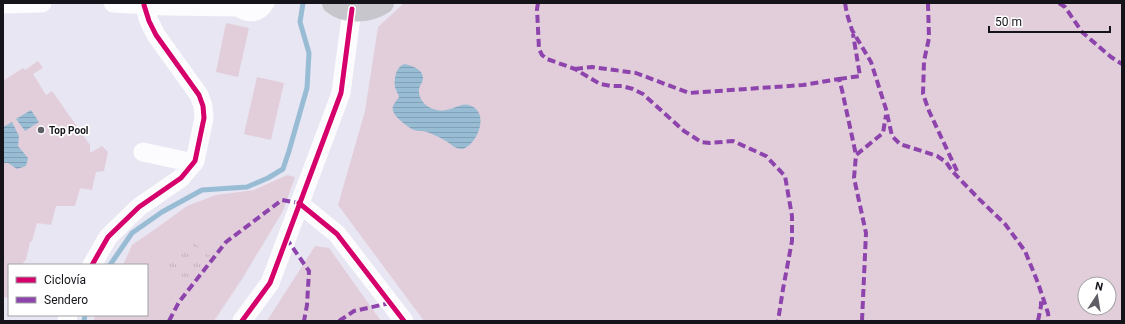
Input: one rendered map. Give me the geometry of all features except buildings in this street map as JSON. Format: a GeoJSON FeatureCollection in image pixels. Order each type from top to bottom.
{"type":"FeatureCollection","features":[{"type":"Feature","properties":{"kind":"street"},"geometry":{"type":"LineString","coordinates":[[3,4],[42,3]]}},
{"type":"Feature","properties":{"kind":"street"},"geometry":{"type":"LineString","coordinates":[[113,3],[238,7],[248,12],[259,10],[265,3]]}},
{"type":"Feature","properties":{"kind":"street"},"geometry":{"type":"LineString","coordinates":[[242,321],[270,283],[341,93],[343,6],[362,11],[377,8],[383,3]]}},
{"type":"Feature","properties":{"kind":"street"},"geometry":{"type":"LineString","coordinates":[[93,264],[108,237],[139,207],[181,178],[194,163],[204,118],[203,106],[199,95],[156,35],[149,21],[144,5]]}},
{"type":"Feature","properties":{"kind":"street"},"geometry":{"type":"LineString","coordinates":[[143,152],[194,163]]}},
{"type":"Feature","properties":{"kind":"street"},"geometry":{"type":"LineString","coordinates":[[299,203],[337,234],[404,321]]}},
{"type":"Feature","properties":{"kind":"green space"},"geometry":{"type":"Polygon","coordinates":[[[404,3],[1122,3],[1122,321],[424,321],[338,205],[365,111],[378,27],[404,3]]]}},
{"type":"Feature","properties":{"kind":"green space"},"geometry":{"type":"Polygon","coordinates":[[[226,23],[249,28],[238,77],[216,72],[226,23]]]}},
{"type":"Feature","properties":{"kind":"green space"},"geometry":{"type":"Polygon","coordinates":[[[38,61],[43,68],[33,74],[46,95],[52,91],[90,145],[90,153],[102,146],[108,152],[104,171],[96,172],[92,190],[80,188],[75,206],[56,206],[51,225],[37,223],[32,241],[30,242],[26,260],[23,264],[8,264],[8,298],[3,297],[3,81],[23,68],[25,70],[38,61]]]}},
{"type":"Feature","properties":{"kind":"green space"},"geometry":{"type":"Polygon","coordinates":[[[257,77],[284,83],[271,140],[244,134],[257,77]]]}},
{"type":"Feature","properties":{"kind":"green space"},"geometry":{"type":"Polygon","coordinates":[[[287,175],[295,177],[283,211],[242,279],[214,321],[94,321],[95,316],[148,316],[148,264],[123,264],[132,245],[187,206],[216,195],[254,190],[287,175]]]}},
{"type":"Feature","properties":{"kind":"green space"},"geometry":{"type":"Polygon","coordinates":[[[186,236],[210,256],[185,286],[162,269],[186,236]]]}},
{"type":"Feature","properties":{"kind":"green space"},"geometry":{"type":"Polygon","coordinates":[[[315,246],[329,248],[381,321],[267,321],[315,246]]]}},
{"type":"Feature","properties":{"kind":"water"},"geometry":{"type":"Polygon","coordinates":[[[405,64],[417,68],[423,75],[419,93],[424,103],[430,107],[442,111],[466,104],[476,109],[480,115],[481,121],[476,136],[467,147],[462,149],[457,148],[432,134],[414,130],[403,123],[395,115],[393,106],[399,97],[395,87],[395,76],[400,67],[405,64]]]}},
{"type":"Feature","properties":{"kind":"water"},"geometry":{"type":"Polygon","coordinates":[[[31,110],[39,122],[25,131],[16,119],[31,110]]]}},
{"type":"Feature","properties":{"kind":"water"},"geometry":{"type":"Polygon","coordinates":[[[12,122],[19,136],[18,146],[28,158],[26,166],[17,169],[8,163],[3,163],[3,127],[12,122]]]}},
{"type":"Feature","properties":{"kind":"waterway"},"geometry":{"type":"LineString","coordinates":[[111,264],[132,233],[162,212],[202,190],[247,187],[268,178],[283,169],[307,88],[309,53],[300,22],[303,3]]}},
{"type":"Feature","properties":{"kind":"waterway"},"geometry":{"type":"LineString","coordinates":[[84,321],[85,316]]}},
{"type":"Feature","properties":{"kind":"marked path"},"geometry":{"type":"LineString","coordinates":[[538,3],[539,49],[542,55],[547,59],[575,69],[600,84],[622,86],[633,89],[643,94],[684,131],[701,142],[710,143],[733,141],[766,156],[785,176],[792,216],[792,241],[778,321]]}},
{"type":"Feature","properties":{"kind":"marked path"},"geometry":{"type":"LineString","coordinates":[[845,3],[852,30],[871,62],[886,109],[892,136],[900,144],[937,156],[946,162],[952,171],[1005,224],[1025,251],[1038,283],[1048,313],[1049,321]]}},
{"type":"Feature","properties":{"kind":"marked path"},"geometry":{"type":"LineString","coordinates":[[928,3],[929,38],[924,61],[923,94],[929,111],[957,171]]}},
{"type":"Feature","properties":{"kind":"marked path"},"geometry":{"type":"LineString","coordinates":[[1059,3],[1065,7],[1082,32],[1111,57],[1122,64]]}},
{"type":"Feature","properties":{"kind":"marked path"},"geometry":{"type":"LineString","coordinates":[[839,79],[860,76],[853,34]]}},
{"type":"Feature","properties":{"kind":"marked path"},"geometry":{"type":"LineString","coordinates":[[575,69],[592,67],[636,73],[689,93],[803,85],[839,79],[856,155]]}},
{"type":"Feature","properties":{"kind":"marked path"},"geometry":{"type":"LineString","coordinates":[[862,321],[866,233],[854,178],[856,155],[883,133],[886,115]]}},
{"type":"Feature","properties":{"kind":"marked path"},"geometry":{"type":"LineString","coordinates":[[169,321],[179,302],[226,242],[282,200],[299,203]]}},
{"type":"Feature","properties":{"kind":"marked path"},"geometry":{"type":"LineString","coordinates":[[286,238],[309,271],[307,305],[304,321]]}},
{"type":"Feature","properties":{"kind":"marked path"},"geometry":{"type":"LineString","coordinates":[[1038,321],[1041,298]]}},
{"type":"Feature","properties":{"kind":"marked path"},"geometry":{"type":"LineString","coordinates":[[339,321],[354,311],[390,303]]}},
{"type":"Feature","properties":{"kind":"cycle path"},"geometry":{"type":"LineString","coordinates":[[93,264],[108,237],[139,207],[181,178],[195,161],[204,118],[203,106],[199,95],[156,35],[149,21],[144,5]]}},
{"type":"Feature","properties":{"kind":"cycle path"},"geometry":{"type":"LineString","coordinates":[[242,321],[270,283],[341,93],[352,9]]}},
{"type":"Feature","properties":{"kind":"cycle path"},"geometry":{"type":"LineString","coordinates":[[299,203],[337,234],[404,321]]}},
{"type":"Feature","properties":{"kind":"place","name":"Top Pool"},"geometry":{"type":"Point","coordinates":[41,130]}}]}
